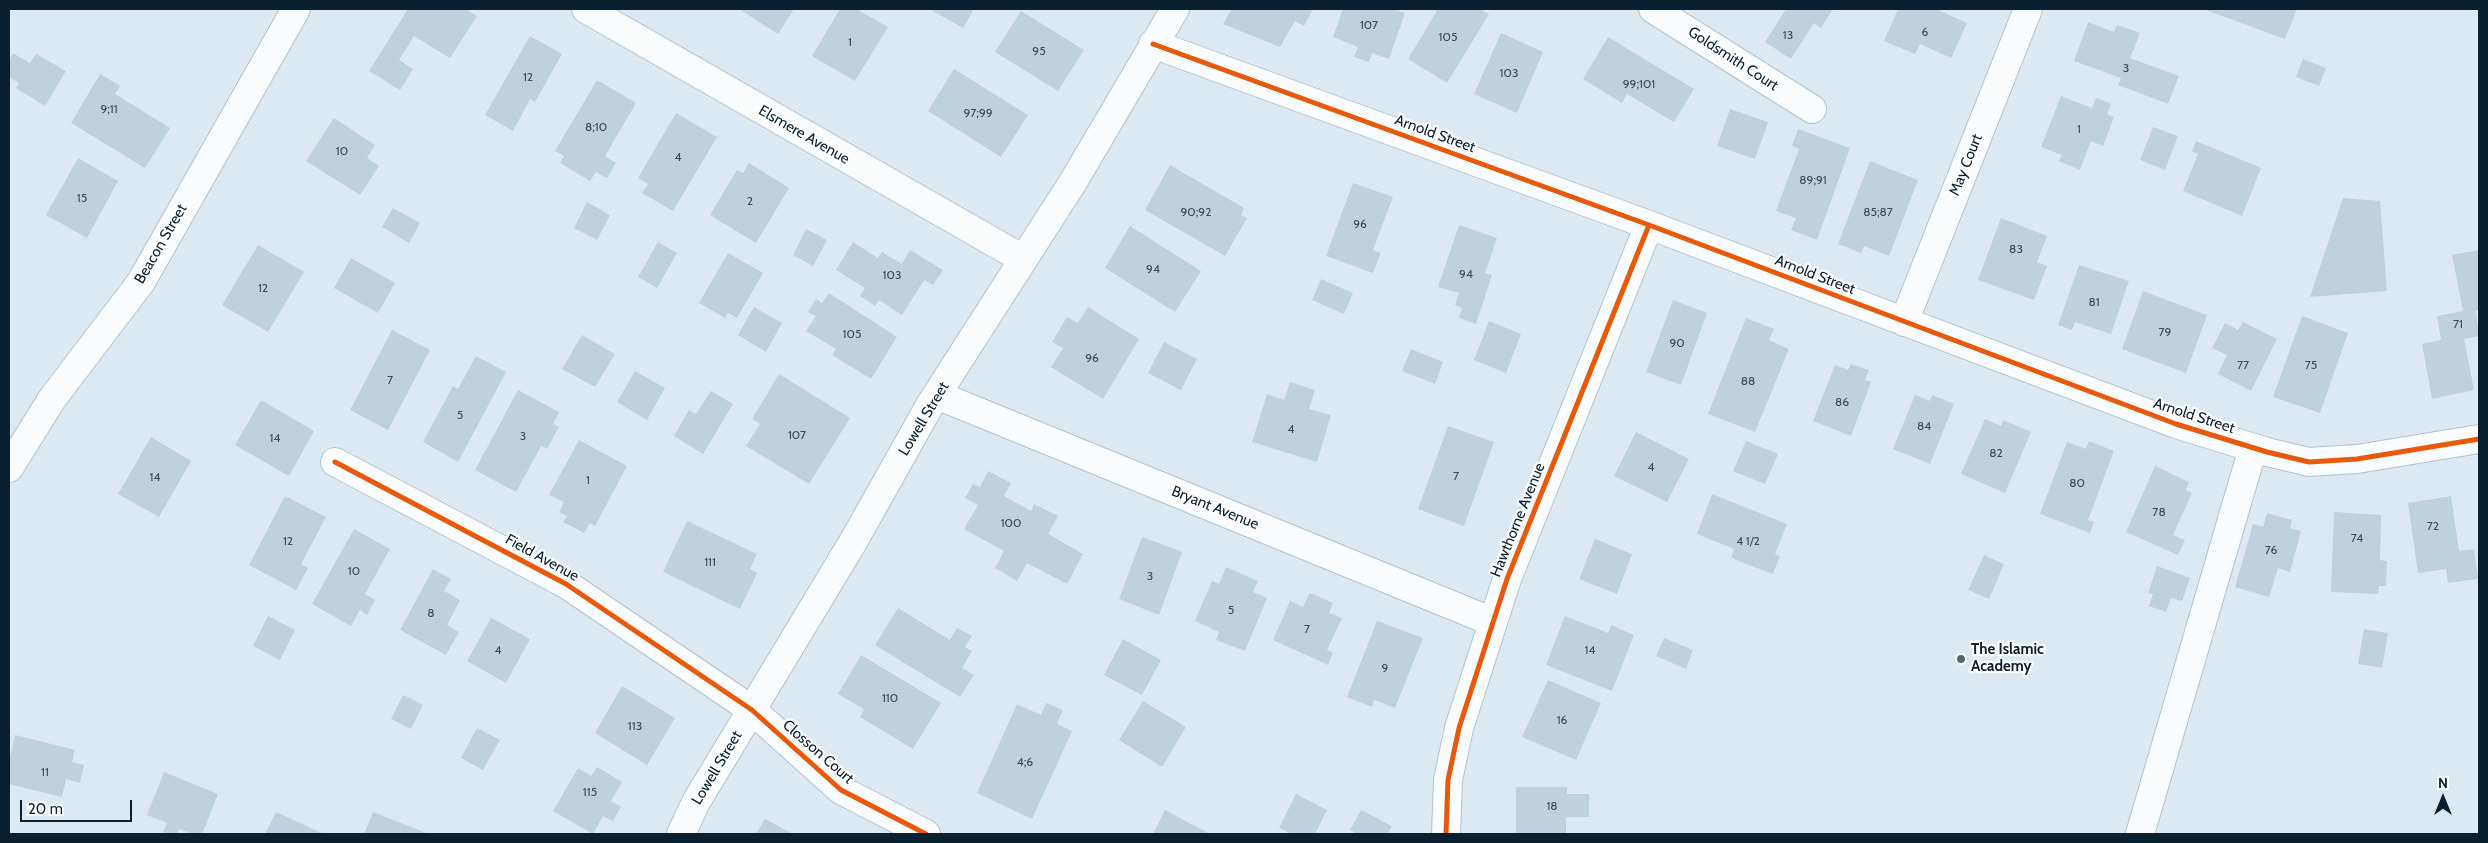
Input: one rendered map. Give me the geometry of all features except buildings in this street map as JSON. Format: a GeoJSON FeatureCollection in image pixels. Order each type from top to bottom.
{"type":"FeatureCollection","features":[{"type":"Feature","properties":{"kind":"street","name":"Beacon Street"},"geometry":{"type":"LineString","coordinates":[[9,468],[52,399],[141,282],[296,9]]}},
{"type":"Feature","properties":{"kind":"street","name":"Elsmere Avenue"},"geometry":{"type":"LineString","coordinates":[[586,9],[1023,259]]}},
{"type":"Feature","properties":{"kind":"street","name":"Lowell Street"},"geometry":{"type":"LineString","coordinates":[[681,834],[696,802],[853,542],[937,396],[1073,182],[1175,9]]}},
{"type":"Feature","properties":{"kind":"street","name":"Goldsmith Court"},"geometry":{"type":"LineString","coordinates":[[1654,9],[1812,110]]}},
{"type":"Feature","properties":{"kind":"street","name":"May Court"},"geometry":{"type":"LineString","coordinates":[[1904,322],[2028,9]]}},
{"type":"Feature","properties":{"kind":"street","name":"Arnold Street"},"geometry":{"type":"LineString","coordinates":[[1154,44],[1649,225],[2176,424],[2253,448],[2309,462],[2357,459],[2479,439]]}},
{"type":"Feature","properties":{"kind":"street","name":"Hawthorne Avenue"},"geometry":{"type":"LineString","coordinates":[[1446,834],[1448,780],[1459,728],[1507,579],[1649,225]]}},
{"type":"Feature","properties":{"kind":"street","name":"Bryant Avenue"},"geometry":{"type":"LineString","coordinates":[[937,396],[1493,622]]}},
{"type":"Feature","properties":{"kind":"street"},"geometry":{"type":"LineString","coordinates":[[2140,834],[2253,448]]}},
{"type":"Feature","properties":{"kind":"street","name":"Field Avenue"},"geometry":{"type":"LineString","coordinates":[[335,462],[566,584],[752,710]]}},
{"type":"Feature","properties":{"kind":"street","name":"Closson Court"},"geometry":{"type":"LineString","coordinates":[[752,710],[841,790],[926,834]]}},
{"type":"Feature","properties":{"kind":"cycle path"},"geometry":{"type":"LineString","coordinates":[[1153,44],[1649,225],[2176,424],[2267,452],[2309,462],[2357,459],[2479,439]]}},
{"type":"Feature","properties":{"kind":"cycle path"},"geometry":{"type":"LineString","coordinates":[[1446,834],[1448,780],[1459,728],[1507,579],[1649,225]]}},
{"type":"Feature","properties":{"kind":"cycle path"},"geometry":{"type":"LineString","coordinates":[[335,462],[566,584],[752,710],[841,790],[926,834]]}},
{"type":"Feature","properties":{"kind":"place","name":"The Islamic Academy"},"geometry":{"type":"Point","coordinates":[1961,659]}}]}
